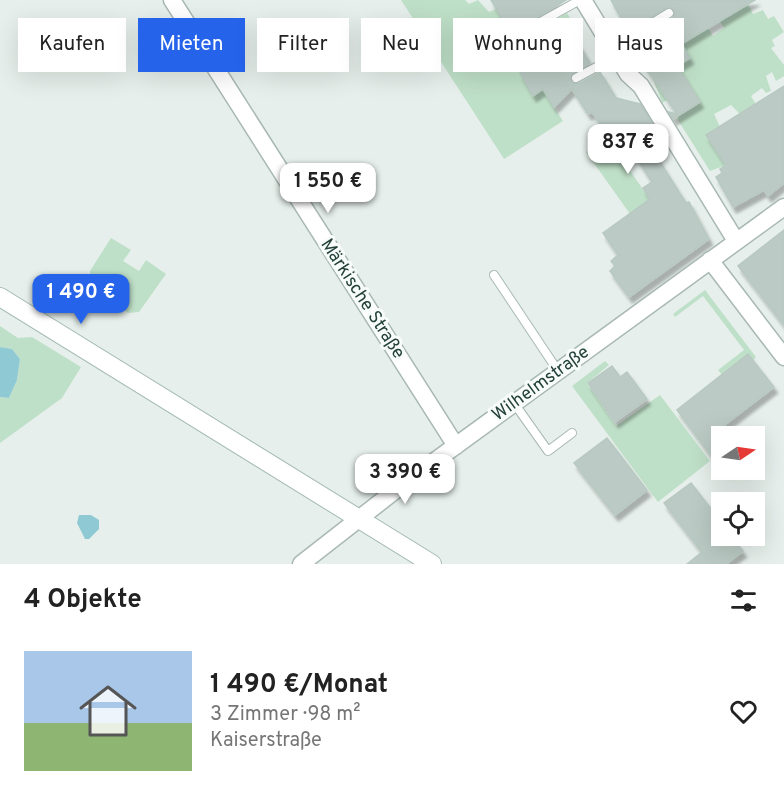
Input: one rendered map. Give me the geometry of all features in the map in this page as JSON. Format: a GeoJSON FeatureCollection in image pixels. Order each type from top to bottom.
{"type":"FeatureCollection","features":[{"type":"Feature","properties":{"kind":"main road"},"geometry":{"type":"LineString","coordinates":[[0,297],[432,564]]}},
{"type":"Feature","properties":{"kind":"street","name":"Märkische Straße"},"geometry":{"type":"LineString","coordinates":[[172,0],[456,446]]}},
{"type":"Feature","properties":{"kind":"street"},"geometry":{"type":"LineString","coordinates":[[582,0],[595,21]]}},
{"type":"Feature","properties":{"kind":"street"},"geometry":{"type":"LineString","coordinates":[[626,72],[641,86],[736,241]]}},
{"type":"Feature","properties":{"kind":"street","name":"Wilhelmstraße"},"geometry":{"type":"LineString","coordinates":[[301,564],[514,403],[736,241],[782,212]]}},
{"type":"Feature","properties":{"kind":"street"},"geometry":{"type":"LineString","coordinates":[[710,260],[784,357]]}},
{"type":"Feature","properties":{"kind":"lane"},"geometry":{"type":"LineString","coordinates":[[548,18],[582,0]]}},
{"type":"Feature","properties":{"kind":"lane"},"geometry":{"type":"LineString","coordinates":[[662,18],[669,13]]}},
{"type":"Feature","properties":{"kind":"lane"},"geometry":{"type":"LineString","coordinates":[[576,78],[595,66]]}},
{"type":"Feature","properties":{"kind":"lane"},"geometry":{"type":"LineString","coordinates":[[494,274],[558,371]]}},
{"type":"Feature","properties":{"kind":"lane"},"geometry":{"type":"LineString","coordinates":[[514,403],[548,451],[572,433]]}},
{"type":"Feature","properties":{"kind":"green space"},"geometry":{"type":"Polygon","coordinates":[[[401,0],[465,0],[469,4],[478,0],[489,12],[496,9],[502,18],[453,18],[453,72],[532,72],[563,121],[504,159],[441,62],[441,18],[413,18],[401,0]]]}},
{"type":"Feature","properties":{"kind":"green space"},"geometry":{"type":"Polygon","coordinates":[[[746,0],[753,14],[763,10],[768,19],[774,16],[784,32],[772,40],[775,46],[771,48],[784,65],[784,76],[776,81],[772,72],[766,76],[771,91],[766,93],[762,88],[751,96],[758,108],[741,115],[731,105],[714,114],[720,127],[707,136],[726,165],[710,171],[676,117],[700,102],[690,86],[662,103],[654,81],[668,72],[684,72],[684,62],[690,58],[684,50],[684,21],[708,28],[713,36],[724,28],[719,20],[746,0]]]}},
{"type":"Feature","properties":{"kind":"green space"},"geometry":{"type":"Polygon","coordinates":[[[567,13],[570,18],[559,18],[567,13]]]}},
{"type":"Feature","properties":{"kind":"green space"},"geometry":{"type":"Polygon","coordinates":[[[595,145],[602,154],[613,147],[660,213],[640,228],[586,152],[595,145]]]}},
{"type":"Feature","properties":{"kind":"green space"},"geometry":{"type":"Polygon","coordinates":[[[111,238],[131,250],[123,261],[139,271],[146,260],[166,274],[139,312],[128,313],[91,285],[90,271],[111,238]]]}},
{"type":"Feature","properties":{"kind":"green space"},"geometry":{"type":"Polygon","coordinates":[[[705,290],[756,357],[753,360],[748,354],[722,375],[718,370],[744,350],[703,296],[675,317],[673,314],[705,290]]]}},
{"type":"Feature","properties":{"kind":"green space"},"geometry":{"type":"Polygon","coordinates":[[[0,326],[18,338],[32,337],[81,367],[62,398],[0,443],[0,397],[9,398],[17,380],[20,359],[12,349],[0,347],[0,326]]]}},
{"type":"Feature","properties":{"kind":"green space"},"geometry":{"type":"Polygon","coordinates":[[[605,361],[609,365],[587,383],[616,426],[660,395],[710,461],[658,502],[572,386],[605,361]]]}},
{"type":"Feature","properties":{"kind":"water"},"geometry":{"type":"Polygon","coordinates":[[[0,347],[12,349],[20,359],[17,380],[9,398],[0,397],[0,347]]]}},
{"type":"Feature","properties":{"kind":"water"},"geometry":{"type":"Polygon","coordinates":[[[79,515],[91,515],[99,520],[99,529],[89,539],[85,539],[77,523],[79,515]]]}},
{"type":"Feature","properties":{"kind":"building"},"geometry":{"type":"Polygon","coordinates":[[[491,0],[566,0],[536,18],[502,18],[491,0]]]}},
{"type":"Feature","properties":{"kind":"building"},"geometry":{"type":"Polygon","coordinates":[[[611,0],[755,0],[684,42],[684,18],[673,18],[675,10],[666,8],[649,18],[621,18],[611,0]]]}},
{"type":"Feature","properties":{"kind":"building"},"geometry":{"type":"Polygon","coordinates":[[[684,49],[690,58],[684,62],[684,49]]]}},
{"type":"Feature","properties":{"kind":"building"},"geometry":{"type":"Polygon","coordinates":[[[583,51],[590,63],[583,67],[583,51]]]}},
{"type":"Feature","properties":{"kind":"building"},"geometry":{"type":"Polygon","coordinates":[[[574,72],[571,82],[578,84],[600,72],[616,98],[640,104],[656,130],[646,140],[686,203],[689,202],[709,239],[629,297],[610,271],[615,266],[611,261],[618,255],[603,233],[650,199],[643,188],[652,182],[632,150],[622,157],[598,120],[592,112],[588,114],[572,89],[554,107],[543,89],[533,96],[520,73],[574,72]]]}},
{"type":"Feature","properties":{"kind":"building"},"geometry":{"type":"Polygon","coordinates":[[[649,72],[681,72],[700,102],[673,119],[669,112],[677,114],[649,72]]]}},
{"type":"Feature","properties":{"kind":"building"},"geometry":{"type":"Polygon","coordinates":[[[784,86],[784,183],[768,196],[764,190],[733,207],[716,177],[722,173],[720,169],[726,165],[706,135],[784,86]]]}},
{"type":"Feature","properties":{"kind":"building"},"geometry":{"type":"Polygon","coordinates":[[[784,230],[784,325],[738,266],[784,230]]]}},
{"type":"Feature","properties":{"kind":"building"},"geometry":{"type":"Polygon","coordinates":[[[748,354],[774,387],[723,426],[711,426],[711,455],[677,410],[748,354]]]}},
{"type":"Feature","properties":{"kind":"building"},"geometry":{"type":"Polygon","coordinates":[[[612,366],[620,377],[627,372],[647,399],[615,422],[588,383],[612,366]]]}},
{"type":"Feature","properties":{"kind":"building"},"geometry":{"type":"Polygon","coordinates":[[[607,438],[647,490],[615,515],[574,463],[607,438]]]}},
{"type":"Feature","properties":{"kind":"building"},"geometry":{"type":"Polygon","coordinates":[[[691,483],[711,509],[711,546],[739,546],[743,551],[726,564],[687,564],[702,552],[664,503],[691,483]]]}}]}
